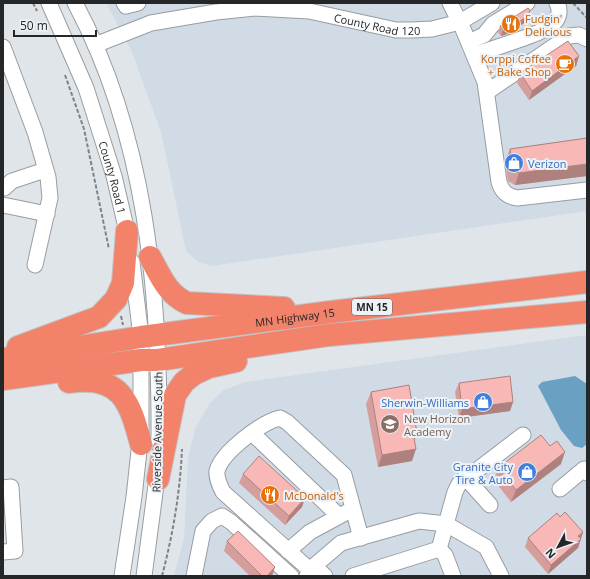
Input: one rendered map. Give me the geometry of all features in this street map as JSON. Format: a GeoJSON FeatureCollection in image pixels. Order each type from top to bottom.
{"type":"FeatureCollection","features":[{"type":"Feature","properties":{"kind":"highway"},"geometry":{"type":"LineString","coordinates":[[3,354],[99,317],[116,299],[123,283],[128,231]]}},
{"type":"Feature","properties":{"kind":"highway"},"geometry":{"type":"LineString","coordinates":[[150,257],[167,287],[176,298],[187,302],[331,312]]}},
{"type":"Feature","properties":{"kind":"highway","name":"MN Highway 15"},"geometry":{"type":"LineString","coordinates":[[3,359],[149,336],[331,312],[587,282]]}},
{"type":"Feature","properties":{"kind":"highway","name":"MN Highway 15"},"geometry":{"type":"LineString","coordinates":[[3,379],[150,360],[329,334],[587,312]]}},
{"type":"Feature","properties":{"kind":"highway"},"geometry":{"type":"LineString","coordinates":[[158,479],[175,395],[184,382],[194,374],[209,367],[371,331]]}},
{"type":"Feature","properties":{"kind":"highway"},"geometry":{"type":"LineString","coordinates":[[3,388],[21,390],[72,381],[97,381],[112,388],[125,399],[133,413],[141,444]]}},
{"type":"Feature","properties":{"kind":"street","name":"County Road 1"},"geometry":{"type":"LineString","coordinates":[[49,3],[86,88],[114,176],[128,231],[149,336]]}},
{"type":"Feature","properties":{"kind":"street","name":"County Road 1"},"geometry":{"type":"LineString","coordinates":[[75,3],[95,45],[117,101],[142,201],[150,257],[150,360]]}},
{"type":"Feature","properties":{"kind":"street"},"geometry":{"type":"LineString","coordinates":[[124,3],[126,6],[138,3]]}},
{"type":"Feature","properties":{"kind":"street"},"geometry":{"type":"LineString","coordinates":[[450,3],[472,48],[488,92],[499,182],[506,195],[517,198],[587,190]]}},
{"type":"Feature","properties":{"kind":"street","name":"County Road 120"},"geometry":{"type":"LineString","coordinates":[[95,45],[151,23],[255,6],[309,11],[396,30],[432,29],[460,22],[492,3]]}},
{"type":"Feature","properties":{"kind":"street"},"geometry":{"type":"LineString","coordinates":[[472,48],[493,24],[527,3]]}},
{"type":"Feature","properties":{"kind":"street"},"geometry":{"type":"LineString","coordinates":[[472,48],[549,28],[558,16],[557,3]]}},
{"type":"Feature","properties":{"kind":"street"},"geometry":{"type":"LineString","coordinates":[[488,92],[569,36],[580,35],[587,39]]}},
{"type":"Feature","properties":{"kind":"street"},"geometry":{"type":"LineString","coordinates":[[3,48],[35,132],[46,170],[50,198],[34,265]]}},
{"type":"Feature","properties":{"kind":"street"},"geometry":{"type":"LineString","coordinates":[[4,188],[12,181],[46,170]]}},
{"type":"Feature","properties":{"kind":"street"},"geometry":{"type":"LineString","coordinates":[[3,205],[47,214]]}},
{"type":"Feature","properties":{"kind":"street","name":"Riverside Avenue South"},"geometry":{"type":"LineString","coordinates":[[122,576],[141,444],[150,360]]}},
{"type":"Feature","properties":{"kind":"street","name":"Riverside Avenue South"},"geometry":{"type":"LineString","coordinates":[[144,576],[158,479],[150,360]]}},
{"type":"Feature","properties":{"kind":"street"},"geometry":{"type":"LineString","coordinates":[[361,538],[344,475],[280,418],[270,420],[252,433],[222,462],[217,472],[219,484],[223,492],[288,551],[314,572],[341,543],[361,538],[418,521],[446,524],[486,547],[501,576]]}},
{"type":"Feature","properties":{"kind":"street"},"geometry":{"type":"LineString","coordinates":[[252,433],[339,516]]}},
{"type":"Feature","properties":{"kind":"street"},"geometry":{"type":"LineString","coordinates":[[439,549],[455,492],[459,484],[465,477],[523,435]]}},
{"type":"Feature","properties":{"kind":"street"},"geometry":{"type":"LineString","coordinates":[[560,489],[584,469],[587,473]]}},
{"type":"Feature","properties":{"kind":"street"},"geometry":{"type":"LineString","coordinates":[[465,477],[490,505]]}},
{"type":"Feature","properties":{"kind":"street"},"geometry":{"type":"LineString","coordinates":[[3,488],[11,487],[15,551],[3,552]]}},
{"type":"Feature","properties":{"kind":"street"},"geometry":{"type":"LineString","coordinates":[[288,551],[310,532],[353,509]]}},
{"type":"Feature","properties":{"kind":"street"},"geometry":{"type":"LineString","coordinates":[[194,576],[203,531],[212,521],[222,516],[231,522],[283,573]]}},
{"type":"Feature","properties":{"kind":"street"},"geometry":{"type":"LineString","coordinates":[[353,576],[439,549]]}},
{"type":"Feature","properties":{"kind":"street"},"geometry":{"type":"LineString","coordinates":[[439,549],[445,555],[453,576]]}},
{"type":"Feature","properties":{"kind":"path"},"geometry":{"type":"LineString","coordinates":[[33,3],[40,16]]}},
{"type":"Feature","properties":{"kind":"path"},"geometry":{"type":"LineString","coordinates":[[573,3],[587,18]]}},
{"type":"Feature","properties":{"kind":"path"},"geometry":{"type":"LineString","coordinates":[[63,70],[84,129],[109,253]]}},
{"type":"Feature","properties":{"kind":"path"},"geometry":{"type":"LineString","coordinates":[[162,576],[173,532],[180,484],[182,444]]}},
{"type":"Feature","properties":{"kind":"shaded area"},"geometry":{"type":"Polygon","coordinates":[[[106,3],[587,3],[587,211],[212,266],[198,262],[186,251],[161,132],[132,52],[106,3]]]}},
{"type":"Feature","properties":{"kind":"shaded area"},"geometry":{"type":"Polygon","coordinates":[[[587,335],[587,576],[174,576],[184,538],[188,458],[195,429],[209,404],[222,391],[245,382],[587,335]]]}},
{"type":"Feature","properties":{"kind":"water"},"geometry":{"type":"Polygon","coordinates":[[[575,376],[587,384],[587,444],[582,448],[574,446],[561,430],[538,386],[542,382],[575,376]]]}},
{"type":"Feature","properties":{"kind":"building"},"geometry":{"type":"Polygon","coordinates":[[[528,8],[530,10],[528,16],[513,25],[513,27],[503,30],[500,26],[528,8]]]}},
{"type":"Feature","properties":{"kind":"building"},"geometry":{"type":"Polygon","coordinates":[[[568,41],[579,56],[532,91],[520,73],[568,41]]]}},
{"type":"Feature","properties":{"kind":"building"},"geometry":{"type":"Polygon","coordinates":[[[587,138],[587,164],[519,173],[512,169],[510,149],[587,138]]]}},
{"type":"Feature","properties":{"kind":"building","name":"Sherwin-Williams"},"geometry":{"type":"Polygon","coordinates":[[[510,376],[513,402],[462,409],[459,383],[510,376]]]}},
{"type":"Feature","properties":{"kind":"building","name":"New Horizon Academy"},"geometry":{"type":"Polygon","coordinates":[[[409,385],[417,433],[413,433],[416,449],[382,455],[371,392],[409,385]]]}},
{"type":"Feature","properties":{"kind":"building"},"geometry":{"type":"Polygon","coordinates":[[[541,435],[550,446],[557,441],[565,452],[516,490],[498,468],[541,435]]]}},
{"type":"Feature","properties":{"kind":"building"},"geometry":{"type":"Polygon","coordinates":[[[259,456],[305,498],[289,516],[243,474],[259,456]]]}},
{"type":"Feature","properties":{"kind":"building"},"geometry":{"type":"Polygon","coordinates":[[[565,512],[583,532],[578,536],[581,539],[551,565],[528,538],[557,513],[560,517],[565,512]]]}},
{"type":"Feature","properties":{"kind":"building"},"geometry":{"type":"Polygon","coordinates":[[[238,531],[275,567],[267,576],[262,576],[227,541],[238,531]]]}},
{"type":"Feature","properties":{"kind":"place","name":"Fudgin' Delicious"},"geometry":{"type":"Point","coordinates":[511,24]}},
{"type":"Feature","properties":{"kind":"place","name":"Korppi Coffee + Bake Shop"},"geometry":{"type":"Point","coordinates":[565,64]}},
{"type":"Feature","properties":{"kind":"place","name":"Verizon"},"geometry":{"type":"Point","coordinates":[514,163]}},
{"type":"Feature","properties":{"kind":"place","name":"Sherwin-Williams"},"geometry":{"type":"Point","coordinates":[483,402]}},
{"type":"Feature","properties":{"kind":"place","name":"New Horizon Academy"},"geometry":{"type":"Point","coordinates":[390,424]}},
{"type":"Feature","properties":{"kind":"place","name":"Granite City Tire & Auto"},"geometry":{"type":"Point","coordinates":[527,472]}},
{"type":"Feature","properties":{"kind":"place","name":"McDonald's"},"geometry":{"type":"Point","coordinates":[270,495]}}]}
